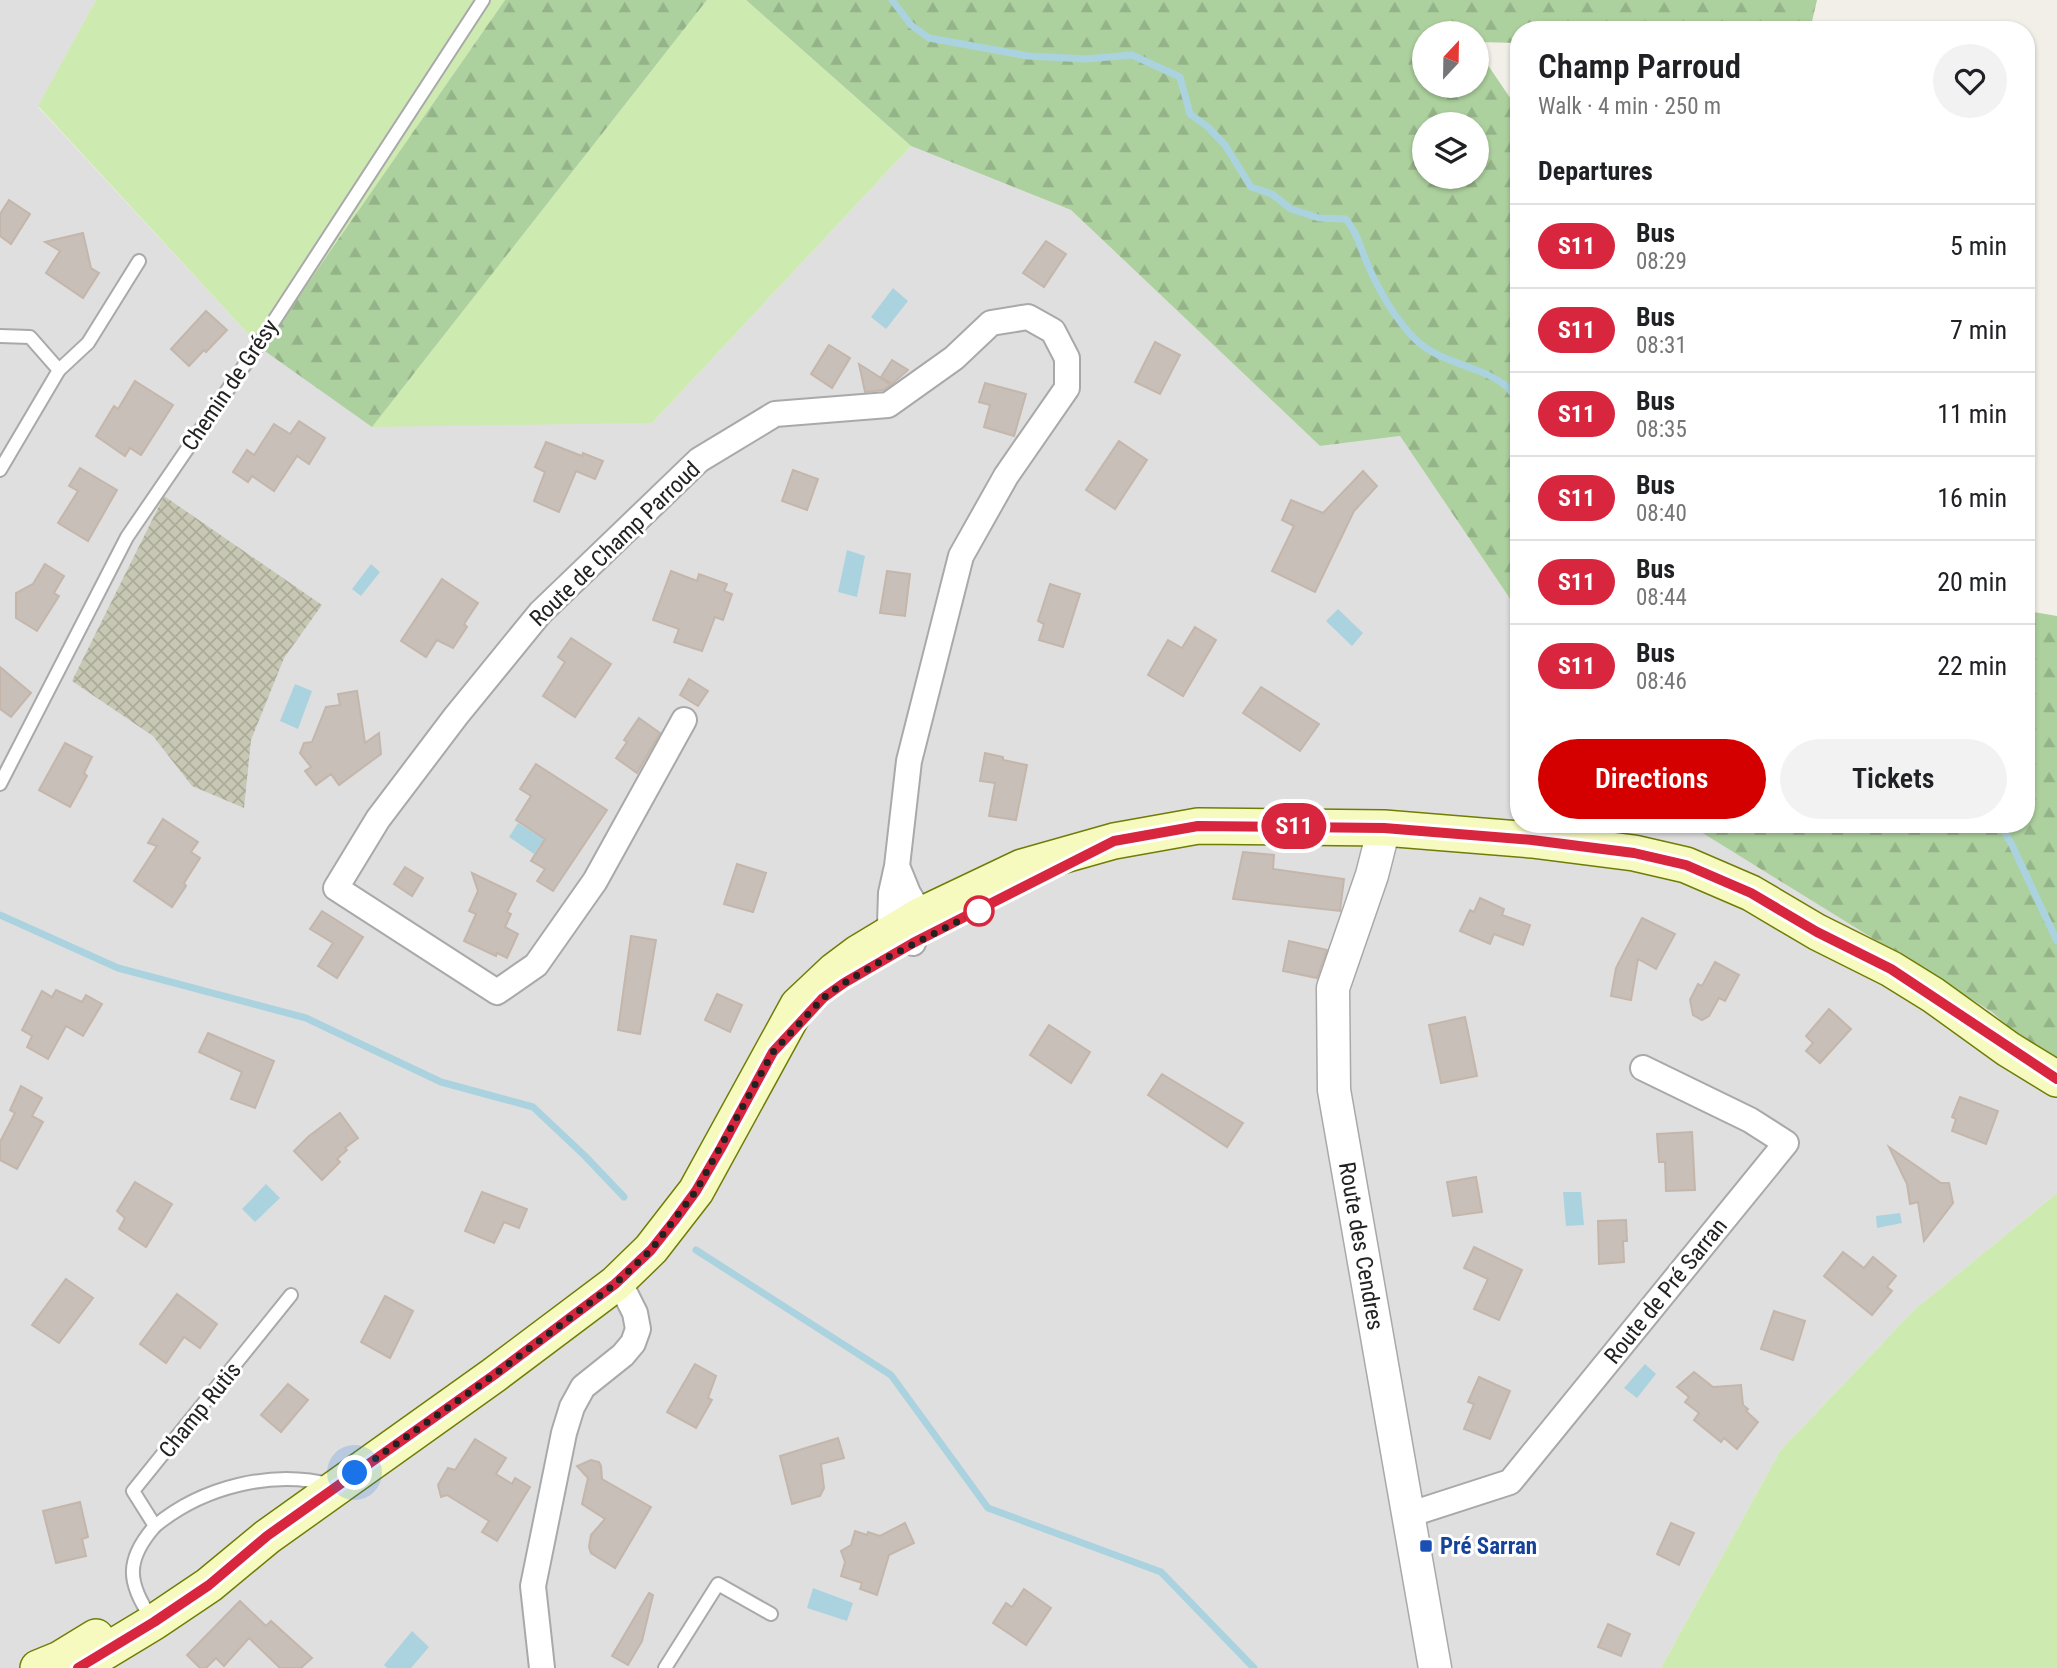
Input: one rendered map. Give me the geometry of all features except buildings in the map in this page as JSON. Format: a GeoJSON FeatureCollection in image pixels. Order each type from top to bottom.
{"type":"FeatureCollection","features":[{"type":"Feature","properties":{"kind":"main road"},"geometry":{"type":"LineString","coordinates":[[75,1662],[148,1614],[209,1585],[267,1536],[494,1375],[615,1284],[651,1250],[696,1191],[773,1052],[823,998],[909,930],[1022,867],[1114,841],[1198,826],[1384,828],[1532,840],[1634,853],[1686,865],[1751,893],[1817,932],[1891,969],[2057,1079]]}},
{"type":"Feature","properties":{"kind":"street","name":"Route de Champ Parroud"},"geometry":{"type":"LineString","coordinates":[[684,720],[595,881],[536,965],[496,992],[336,888],[386,809],[456,716],[540,613],[699,460],[775,414],[888,405],[954,358],[991,323],[1028,317],[1053,331],[1067,358],[1067,388],[1006,477],[961,556],[909,761],[897,866],[908,893],[909,930]]}},
{"type":"Feature","properties":{"kind":"street","name":"Route des Cendres"},"geometry":{"type":"LineString","coordinates":[[1384,828],[1372,875],[1333,988],[1334,1090],[1435,1668]]}},
{"type":"Feature","properties":{"kind":"street","name":"Route de Pré Sarran"},"geometry":{"type":"LineString","coordinates":[[1408,1515],[1510,1482],[1786,1143],[1750,1120],[1643,1068]]}},
{"type":"Feature","properties":{"kind":"street"},"geometry":{"type":"LineString","coordinates":[[542,1668],[533,1586],[564,1433],[572,1407],[583,1387],[623,1355],[634,1343],[638,1329],[635,1313],[625,1293],[615,1284]]}},
{"type":"Feature","properties":{"kind":"lane","name":"Chemin de Grésy"},"geometry":{"type":"LineString","coordinates":[[0,784],[127,537],[257,347],[436,68],[483,0]]}},
{"type":"Feature","properties":{"kind":"lane"},"geometry":{"type":"LineString","coordinates":[[0,470],[60,370],[88,342],[139,261]]}},
{"type":"Feature","properties":{"kind":"lane"},"geometry":{"type":"LineString","coordinates":[[0,336],[30,337],[60,370]]}},
{"type":"Feature","properties":{"kind":"lane","name":"Champ Rutis"},"geometry":{"type":"LineString","coordinates":[[155,1526],[133,1491],[291,1295]]}},
{"type":"Feature","properties":{"kind":"lane"},"geometry":{"type":"LineString","coordinates":[[148,1614],[133,1586],[133,1569],[140,1543],[174,1510],[249,1482],[286,1478],[314,1480],[337,1486]]}},
{"type":"Feature","properties":{"kind":"lane"},"geometry":{"type":"LineString","coordinates":[[665,1668],[718,1584],[771,1614]]}},
{"type":"Feature","properties":{"kind":"shaded area"},"geometry":{"type":"Polygon","coordinates":[[[0,0],[96,0],[38,107],[262,349],[652,423],[911,146],[1071,210],[1320,446],[1400,436],[1510,599],[1510,833],[1703,833],[1992,1012],[2057,1072],[2057,1193],[1914,1310],[1780,1451],[1661,1668],[0,1668],[0,0]]]}},
{"type":"Feature","properties":{"kind":"shaded area"},"geometry":{"type":"Polygon","coordinates":[[[164,496],[322,605],[284,658],[251,740],[244,808],[192,786],[153,736],[72,681],[164,496]]]}},
{"type":"Feature","properties":{"kind":"green space"},"geometry":{"type":"Polygon","coordinates":[[[96,0],[505,0],[262,349],[38,106],[96,0]]]}},
{"type":"Feature","properties":{"kind":"green space"},"geometry":{"type":"Polygon","coordinates":[[[505,0],[707,0],[372,427],[262,349],[505,0]]]}},
{"type":"Feature","properties":{"kind":"green space"},"geometry":{"type":"Polygon","coordinates":[[[707,0],[746,0],[911,146],[652,423],[372,427],[707,0]]]}},
{"type":"Feature","properties":{"kind":"green space"},"geometry":{"type":"Polygon","coordinates":[[[746,0],[1817,0],[1812,21],[1510,21],[1510,43],[1489,42],[1489,21],[1412,21],[1412,98],[1489,98],[1489,67],[1510,98],[1510,599],[1400,436],[1320,446],[1071,210],[911,146],[746,0]]]}},
{"type":"Feature","properties":{"kind":"green space"},"geometry":{"type":"Polygon","coordinates":[[[2035,612],[2057,616],[2057,1072],[1992,1012],[1703,833],[2035,833],[2035,612]]]}},
{"type":"Feature","properties":{"kind":"green space"},"geometry":{"type":"Polygon","coordinates":[[[2057,1193],[2057,1668],[1661,1668],[1780,1451],[1914,1310],[2057,1193]]]}},
{"type":"Feature","properties":{"kind":"water"},"geometry":{"type":"Polygon","coordinates":[[[893,288],[908,301],[886,329],[871,317],[893,288]]]}},
{"type":"Feature","properties":{"kind":"water"},"geometry":{"type":"Polygon","coordinates":[[[847,550],[865,556],[857,597],[838,592],[847,550]]]}},
{"type":"Feature","properties":{"kind":"water"},"geometry":{"type":"Polygon","coordinates":[[[371,564],[380,572],[361,596],[352,589],[371,564]]]}},
{"type":"Feature","properties":{"kind":"water"},"geometry":{"type":"Polygon","coordinates":[[[1338,609],[1363,633],[1352,646],[1326,621],[1338,609]]]}},
{"type":"Feature","properties":{"kind":"water"},"geometry":{"type":"Polygon","coordinates":[[[295,684],[312,691],[298,729],[280,721],[295,684]]]}},
{"type":"Feature","properties":{"kind":"water"},"geometry":{"type":"Polygon","coordinates":[[[518,823],[544,839],[534,854],[509,837],[518,823]]]}},
{"type":"Feature","properties":{"kind":"water"},"geometry":{"type":"Polygon","coordinates":[[[266,1184],[280,1198],[255,1222],[242,1209],[266,1184]]]}},
{"type":"Feature","properties":{"kind":"water"},"geometry":{"type":"Polygon","coordinates":[[[1563,1192],[1581,1192],[1584,1225],[1566,1226],[1563,1192]]]}},
{"type":"Feature","properties":{"kind":"water"},"geometry":{"type":"Polygon","coordinates":[[[1900,1213],[1902,1223],[1877,1228],[1876,1216],[1900,1213]]]}},
{"type":"Feature","properties":{"kind":"water"},"geometry":{"type":"Polygon","coordinates":[[[1645,1364],[1656,1374],[1637,1398],[1624,1388],[1645,1364]]]}},
{"type":"Feature","properties":{"kind":"water"},"geometry":{"type":"Polygon","coordinates":[[[813,1588],[853,1603],[847,1621],[807,1608],[813,1588]]]}},
{"type":"Feature","properties":{"kind":"water"},"geometry":{"type":"Polygon","coordinates":[[[412,1631],[429,1647],[411,1668],[387,1668],[384,1665],[412,1631]]]}},
{"type":"Feature","properties":{"kind":"waterway"},"geometry":{"type":"LineString","coordinates":[[892,0],[911,25],[929,38],[1028,56],[1086,59],[1132,55],[1180,77],[1190,114],[1208,127],[1225,145],[1251,187],[1272,194],[1291,209],[1319,218],[1346,219],[1382,294],[1408,332],[1437,355],[1486,374],[1510,390]]}},
{"type":"Feature","properties":{"kind":"waterway"},"geometry":{"type":"LineString","coordinates":[[2005,833],[2057,941]]}},
{"type":"Feature","properties":{"kind":"waterway"},"geometry":{"type":"LineString","coordinates":[[0,915],[118,968],[306,1018],[441,1082],[533,1107],[624,1197]]}},
{"type":"Feature","properties":{"kind":"waterway"},"geometry":{"type":"LineString","coordinates":[[696,1250],[891,1375],[988,1508],[1161,1572],[1254,1668]]}},
{"type":"Feature","properties":{"kind":"bus line","name":"S11"},"geometry":{"type":"LineString","coordinates":[[78,1668],[209,1585],[267,1536],[494,1375],[615,1284],[651,1250],[696,1191],[773,1052],[823,998],[913,943],[958,923],[1031,882],[1114,841],[1198,826],[1384,828],[1532,840],[1634,853],[1686,865],[1751,893],[1817,932],[1891,969],[2057,1079]]}},
{"type":"Feature","properties":{"kind":"place","name":"Pré Sarran"},"geometry":{"type":"Point","coordinates":[1426,1546]}},
{"type":"Feature","properties":{"kind":"route"},"geometry":{"type":"LineString","coordinates":[[355,1473],[494,1375],[615,1284],[651,1250],[696,1191],[773,1052],[823,998],[913,943],[982,909],[979,911]]}}]}
